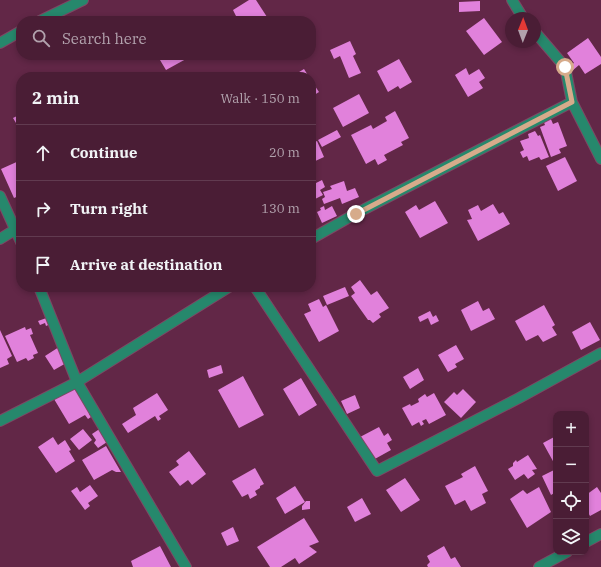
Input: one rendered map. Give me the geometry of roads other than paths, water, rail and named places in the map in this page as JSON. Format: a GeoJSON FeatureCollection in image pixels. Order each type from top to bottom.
{"type":"FeatureCollection","features":[{"type":"Feature","properties":{"kind":"street"},"geometry":{"type":"LineString","coordinates":[[50,16],[83,0]]}},
{"type":"Feature","properties":{"kind":"street"},"geometry":{"type":"LineString","coordinates":[[512,0],[519,12]]}},
{"type":"Feature","properties":{"kind":"street"},"geometry":{"type":"LineString","coordinates":[[0,43],[16,33]]}},
{"type":"Feature","properties":{"kind":"street"},"geometry":{"type":"LineString","coordinates":[[541,39],[565,67],[572,102],[601,159]]}},
{"type":"Feature","properties":{"kind":"street"},"geometry":{"type":"LineString","coordinates":[[316,236],[572,102]]}},
{"type":"Feature","properties":{"kind":"street"},"geometry":{"type":"LineString","coordinates":[[0,196],[16,224]]}},
{"type":"Feature","properties":{"kind":"street"},"geometry":{"type":"LineString","coordinates":[[0,239],[16,229]]}},
{"type":"Feature","properties":{"kind":"street"},"geometry":{"type":"LineString","coordinates":[[41,292],[77,382],[186,567]]}},
{"type":"Feature","properties":{"kind":"street"},"geometry":{"type":"LineString","coordinates":[[0,421],[77,382],[221,292]]}},
{"type":"Feature","properties":{"kind":"street"},"geometry":{"type":"LineString","coordinates":[[258,292],[377,471],[519,398],[601,353]]}},
{"type":"Feature","properties":{"kind":"street"},"geometry":{"type":"LineString","coordinates":[[589,540],[601,534]]}},
{"type":"Feature","properties":{"kind":"street"},"geometry":{"type":"LineString","coordinates":[[539,567],[561,555]]}}]}
